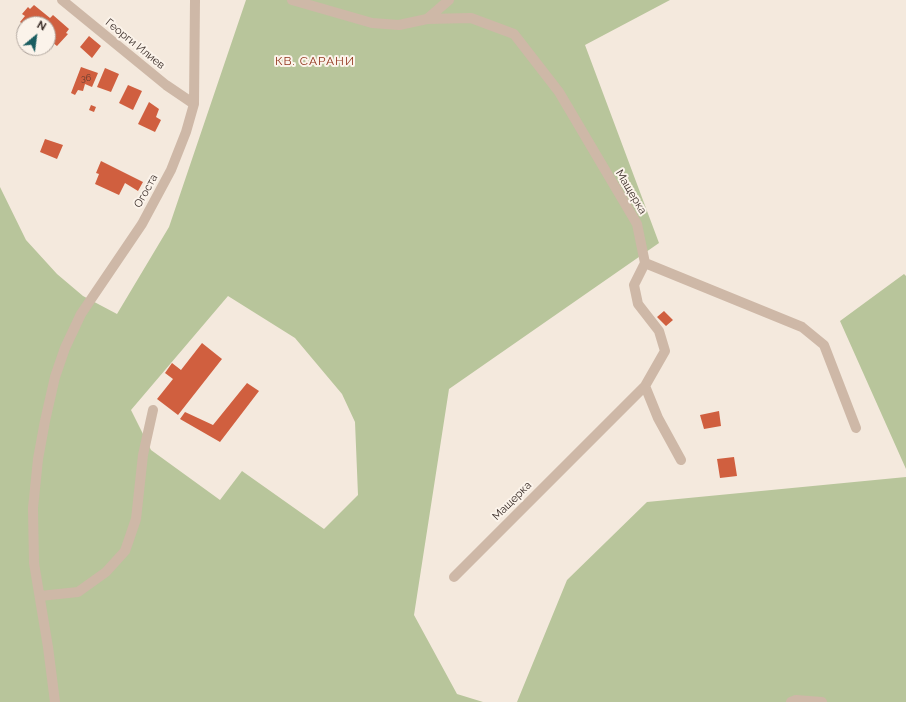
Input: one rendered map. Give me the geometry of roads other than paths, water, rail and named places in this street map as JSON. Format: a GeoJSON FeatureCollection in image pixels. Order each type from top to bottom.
{"type":"FeatureCollection","features":[{"type":"Feature","properties":{"kind":"street","name":"Георги Илиев"},"geometry":{"type":"LineString","coordinates":[[62,0],[166,85],[194,104]]}},
{"type":"Feature","properties":{"kind":"street","name":"Огоста"},"geometry":{"type":"LineString","coordinates":[[55,702],[34,563],[33,508],[38,459],[45,421],[55,377],[65,348],[81,314],[142,224],[171,170],[186,132],[194,104],[195,0]]}},
{"type":"Feature","properties":{"kind":"street","name":"Мащерка"},"geometry":{"type":"LineString","coordinates":[[292,0],[372,23],[399,25],[427,19],[471,18],[514,34],[559,92],[636,224],[645,263],[634,285],[638,304],[659,331],[665,351],[645,386],[454,577]]}},
{"type":"Feature","properties":{"kind":"street"},"geometry":{"type":"LineString","coordinates":[[427,19],[449,0]]}},
{"type":"Feature","properties":{"kind":"street"},"geometry":{"type":"LineString","coordinates":[[645,263],[802,327],[824,345],[856,428]]}},
{"type":"Feature","properties":{"kind":"street"},"geometry":{"type":"LineString","coordinates":[[645,386],[658,418],[681,460]]}},
{"type":"Feature","properties":{"kind":"street"},"geometry":{"type":"LineString","coordinates":[[40,596],[78,592],[106,572],[125,551],[136,519],[143,455],[153,410]]}},
{"type":"Feature","properties":{"kind":"street"},"geometry":{"type":"LineString","coordinates":[[791,702],[796,700],[822,702]]}},
{"type":"Feature","properties":{"kind":"district","name":"КВ. САРАНИ"},"geometry":{"type":"Point","coordinates":[315,61]}}]}
